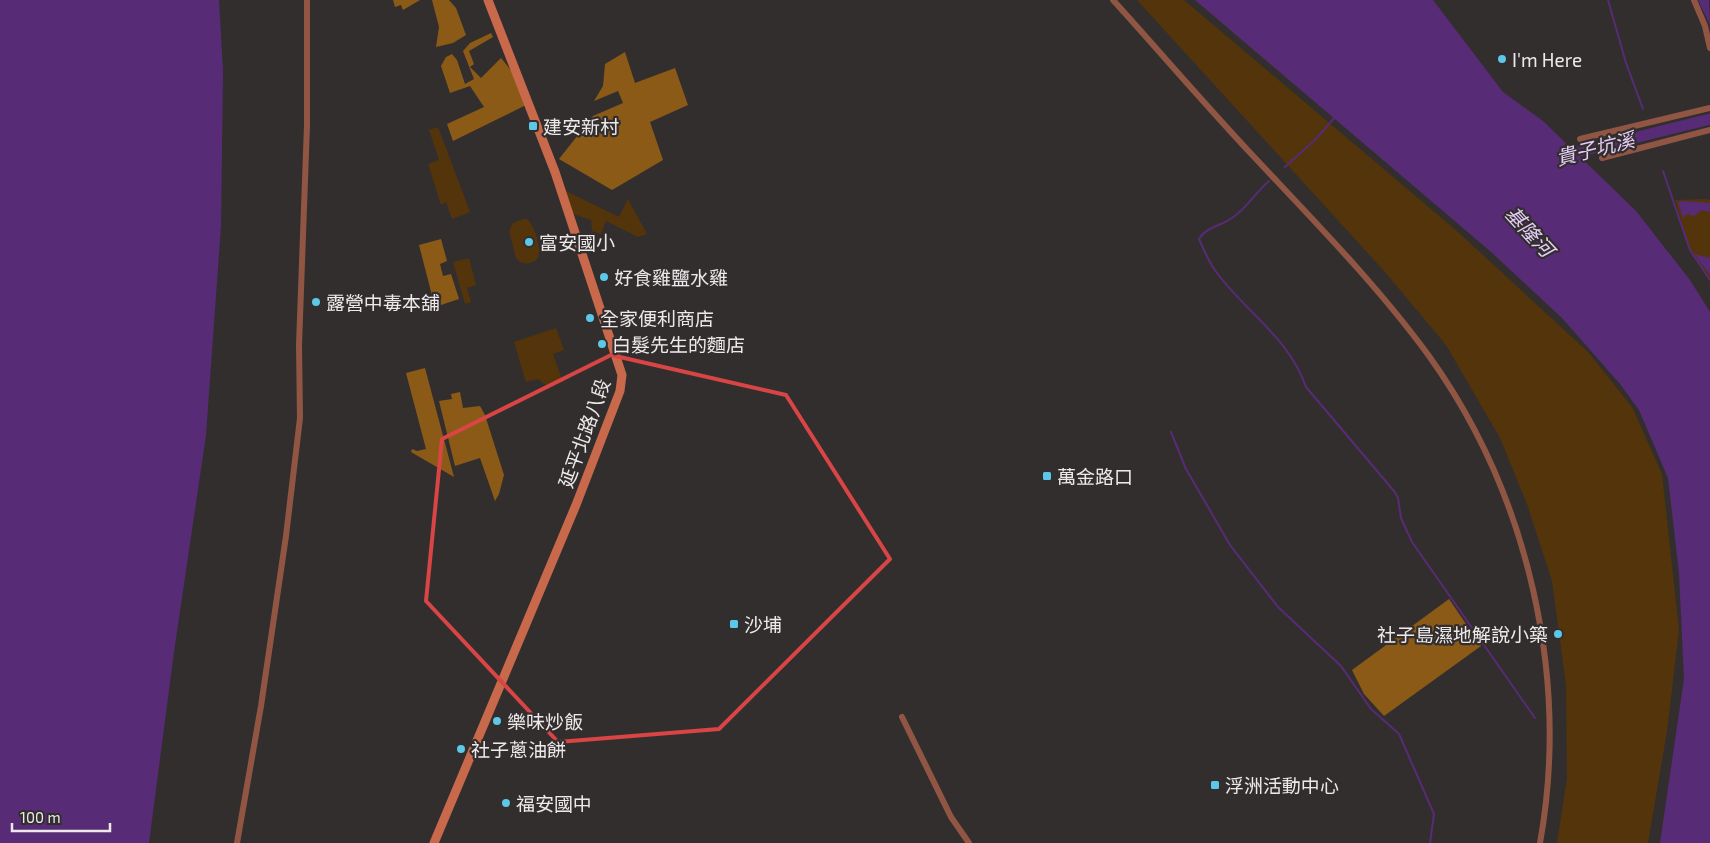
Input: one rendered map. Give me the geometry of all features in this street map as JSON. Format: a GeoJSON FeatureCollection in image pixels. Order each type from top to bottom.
{"type":"FeatureCollection","features":[{"type":"Feature","properties":{"kind":"street"},"geometry":{"type":"LineString","coordinates":[[237,843],[261,706],[286,536],[300,418],[299,345],[307,125],[307,0]]}},
{"type":"Feature","properties":{"kind":"street","name":"延平北路八段"},"geometry":{"type":"LineString","coordinates":[[434,843],[604,433],[620,392],[622,375],[555,172],[488,0]]}},
{"type":"Feature","properties":{"kind":"street"},"geometry":{"type":"LineString","coordinates":[[1113,0],[1389,306],[1430,357],[1475,433],[1501,490],[1519,539],[1540,625],[1545,658],[1549,733],[1548,782],[1540,843]]}},
{"type":"Feature","properties":{"kind":"street"},"geometry":{"type":"LineString","coordinates":[[1694,0],[1705,26],[1710,48]]}},
{"type":"Feature","properties":{"kind":"street"},"geometry":{"type":"LineString","coordinates":[[1580,139],[1710,108]]}},
{"type":"Feature","properties":{"kind":"street"},"geometry":{"type":"LineString","coordinates":[[1602,158],[1710,130]]}},
{"type":"Feature","properties":{"kind":"street"},"geometry":{"type":"LineString","coordinates":[[902,717],[951,817],[969,843]]}},
{"type":"Feature","properties":{"kind":"highlighted area"},"geometry":{"type":"Polygon","coordinates":[[[611,355],[786,395],[890,559],[719,729],[558,742],[426,601],[442,439],[611,355]]]}},
{"type":"Feature","properties":{"kind":"shaded area"},"geometry":{"type":"Polygon","coordinates":[[[393,0],[420,0],[403,10],[401,5],[395,7],[393,0]]]}},
{"type":"Feature","properties":{"kind":"shaded area"},"geometry":{"type":"Polygon","coordinates":[[[432,0],[449,0],[456,8],[466,35],[453,43],[436,47],[439,27],[432,0]]]}},
{"type":"Feature","properties":{"kind":"shaded area"},"geometry":{"type":"Polygon","coordinates":[[[1137,0],[1184,0],[1458,232],[1588,352],[1632,407],[1662,474],[1679,630],[1667,731],[1648,843],[1557,843],[1567,778],[1566,685],[1552,581],[1527,504],[1500,438],[1446,345],[1385,272],[1137,0]]]}},
{"type":"Feature","properties":{"kind":"shaded area"},"geometry":{"type":"Polygon","coordinates":[[[491,33],[493,37],[469,51],[474,64],[470,67],[481,78],[501,58],[514,74],[526,105],[453,141],[447,124],[484,107],[470,86],[450,93],[441,66],[446,57],[452,54],[457,60],[465,84],[474,79],[463,51],[470,43],[491,33]]]}},
{"type":"Feature","properties":{"kind":"shaded area"},"geometry":{"type":"Polygon","coordinates":[[[625,52],[635,83],[675,68],[688,105],[650,122],[663,160],[612,190],[559,159],[593,116],[623,103],[618,91],[594,101],[603,86],[605,64],[625,52]]]}},
{"type":"Feature","properties":{"kind":"shaded area"},"geometry":{"type":"Polygon","coordinates":[[[438,127],[470,212],[452,219],[446,202],[441,205],[428,164],[439,160],[429,130],[438,127]]]}},
{"type":"Feature","properties":{"kind":"shaded area"},"geometry":{"type":"Polygon","coordinates":[[[564,190],[619,217],[628,199],[647,234],[638,237],[606,221],[601,234],[592,231],[591,220],[571,213],[564,190]]]}},
{"type":"Feature","properties":{"kind":"shaded area"},"geometry":{"type":"Polygon","coordinates":[[[1675,200],[1710,200],[1710,278],[1690,250],[1675,200]]]}},
{"type":"Feature","properties":{"kind":"shaded area"},"geometry":{"type":"Polygon","coordinates":[[[527,219],[530,222],[539,245],[537,259],[529,263],[523,263],[516,258],[509,231],[513,223],[527,219]]]}},
{"type":"Feature","properties":{"kind":"shaded area"},"geometry":{"type":"Polygon","coordinates":[[[441,239],[447,261],[440,264],[443,276],[451,274],[459,299],[435,307],[419,245],[441,239]]]}},
{"type":"Feature","properties":{"kind":"shaded area"},"geometry":{"type":"Polygon","coordinates":[[[469,258],[476,285],[467,288],[471,302],[465,304],[453,262],[469,258]]]}},
{"type":"Feature","properties":{"kind":"shaded area"},"geometry":{"type":"Polygon","coordinates":[[[556,328],[564,350],[553,354],[563,382],[548,387],[538,379],[526,382],[514,342],[556,328]]]}},
{"type":"Feature","properties":{"kind":"shaded area"},"geometry":{"type":"Polygon","coordinates":[[[425,368],[454,477],[411,452],[412,449],[417,451],[426,449],[406,373],[425,368]]]}},
{"type":"Feature","properties":{"kind":"shaded area"},"geometry":{"type":"Polygon","coordinates":[[[460,392],[463,408],[480,406],[485,415],[504,475],[495,501],[480,458],[455,466],[439,401],[452,399],[451,394],[460,392]]]}},
{"type":"Feature","properties":{"kind":"shaded area"},"geometry":{"type":"Polygon","coordinates":[[[1449,599],[1481,646],[1384,716],[1364,694],[1352,670],[1449,599]]]}},
{"type":"Feature","properties":{"kind":"water"},"geometry":{"type":"Polygon","coordinates":[[[0,0],[219,0],[223,71],[221,226],[206,435],[174,652],[149,843],[0,843],[0,0]]]}},
{"type":"Feature","properties":{"kind":"water","name":"基隆河"},"geometry":{"type":"Polygon","coordinates":[[[1195,0],[1433,0],[1503,92],[1543,121],[1636,211],[1690,280],[1710,312],[1710,843],[1660,843],[1684,679],[1679,573],[1668,478],[1639,410],[1620,384],[1562,318],[1490,251],[1195,0]]]}},
{"type":"Feature","properties":{"kind":"water"},"geometry":{"type":"Polygon","coordinates":[[[1698,0],[1709,0],[1710,25],[1698,0]]]}},
{"type":"Feature","properties":{"kind":"water"},"geometry":{"type":"Polygon","coordinates":[[[1678,202],[1710,203],[1710,212],[1702,210],[1694,216],[1687,214],[1683,218],[1678,202]]]}},
{"type":"Feature","properties":{"kind":"water"},"geometry":{"type":"Polygon","coordinates":[[[1694,254],[1710,258],[1710,275],[1694,254]]]}},
{"type":"Feature","properties":{"kind":"waterway"},"geometry":{"type":"LineString","coordinates":[[1608,0],[1626,63],[1643,109]]}},
{"type":"Feature","properties":{"kind":"waterway"},"geometry":{"type":"LineString","coordinates":[[1285,167],[1316,139],[1335,117]]}},
{"type":"Feature","properties":{"kind":"waterway","name":"貴子坑溪"},"geometry":{"type":"LineString","coordinates":[[1561,156],[1710,119]]}},
{"type":"Feature","properties":{"kind":"waterway"},"geometry":{"type":"LineString","coordinates":[[1663,171],[1690,250],[1710,280]]}},
{"type":"Feature","properties":{"kind":"waterway"},"geometry":{"type":"LineString","coordinates":[[1269,181],[1237,214],[1202,235],[1199,239],[1207,256],[1228,287],[1289,354],[1299,370],[1306,387],[1394,491],[1398,498],[1401,518],[1412,542],[1535,718]]}},
{"type":"Feature","properties":{"kind":"waterway"},"geometry":{"type":"LineString","coordinates":[[1171,432],[1186,469],[1230,545],[1278,607],[1341,666],[1371,709],[1399,734],[1434,814],[1430,843]]}},
{"type":"Feature","properties":{"kind":"place","name":"I'm Here"},"geometry":{"type":"Point","coordinates":[1502,59]}},
{"type":"Feature","properties":{"kind":"place","name":"建安新村"},"geometry":{"type":"Point","coordinates":[533,126]}},
{"type":"Feature","properties":{"kind":"place","name":"富安國小"},"geometry":{"type":"Point","coordinates":[529,242]}},
{"type":"Feature","properties":{"kind":"place","name":"好食雞鹽水雞"},"geometry":{"type":"Point","coordinates":[604,277]}},
{"type":"Feature","properties":{"kind":"place","name":"露營中毒本舖"},"geometry":{"type":"Point","coordinates":[316,302]}},
{"type":"Feature","properties":{"kind":"place","name":"全家便利商店"},"geometry":{"type":"Point","coordinates":[590,318]}},
{"type":"Feature","properties":{"kind":"place","name":"白髮先生的麵店"},"geometry":{"type":"Point","coordinates":[602,344]}},
{"type":"Feature","properties":{"kind":"place","name":"萬金路口"},"geometry":{"type":"Point","coordinates":[1047,476]}},
{"type":"Feature","properties":{"kind":"place","name":"沙埔"},"geometry":{"type":"Point","coordinates":[734,624]}},
{"type":"Feature","properties":{"kind":"place","name":"社子島濕地解說小築"},"geometry":{"type":"Point","coordinates":[1558,634]}},
{"type":"Feature","properties":{"kind":"place","name":"樂味炒飯"},"geometry":{"type":"Point","coordinates":[497,721]}},
{"type":"Feature","properties":{"kind":"place","name":"社子蔥油餅"},"geometry":{"type":"Point","coordinates":[461,749]}},
{"type":"Feature","properties":{"kind":"place","name":"浮洲活動中心"},"geometry":{"type":"Point","coordinates":[1215,785]}},
{"type":"Feature","properties":{"kind":"place","name":"福安國中"},"geometry":{"type":"Point","coordinates":[506,803]}}]}
